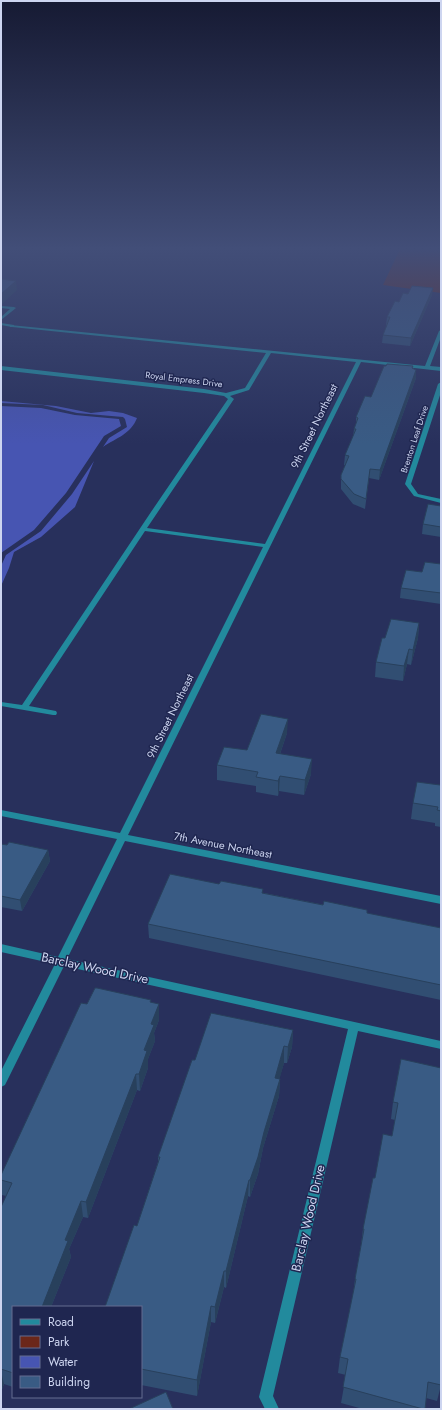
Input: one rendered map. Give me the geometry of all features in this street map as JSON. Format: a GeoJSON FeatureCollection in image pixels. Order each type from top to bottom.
{"type":"FeatureCollection","features":[{"type":"Feature","properties":{"kind":"street"},"geometry":{"type":"LineString","coordinates":[[1,324],[441,368]]}},
{"type":"Feature","properties":{"kind":"street"},"geometry":{"type":"LineString","coordinates":[[428,367],[441,333]]}},
{"type":"Feature","properties":{"kind":"street"},"geometry":{"type":"LineString","coordinates":[[226,395],[247,389],[269,352]]}},
{"type":"Feature","properties":{"kind":"street","name":"9th Street Northeast"},"geometry":{"type":"LineString","coordinates":[[1,1082],[359,360]]}},
{"type":"Feature","properties":{"kind":"street","name":"Royal Empress Drive"},"geometry":{"type":"LineString","coordinates":[[1,368],[204,391],[226,395],[231,399],[24,708]]}},
{"type":"Feature","properties":{"kind":"street","name":"Brenton Leaf Drive"},"geometry":{"type":"LineString","coordinates":[[441,384],[408,484],[416,495],[441,501]]}},
{"type":"Feature","properties":{"kind":"street"},"geometry":{"type":"LineString","coordinates":[[143,529],[267,546]]}},
{"type":"Feature","properties":{"kind":"street"},"geometry":{"type":"LineString","coordinates":[[1,704],[53,713]]}},
{"type":"Feature","properties":{"kind":"street","name":"7th Avenue Northeast"},"geometry":{"type":"LineString","coordinates":[[1,813],[441,900]]}},
{"type":"Feature","properties":{"kind":"street","name":"Barclay Wood Drive"},"geometry":{"type":"LineString","coordinates":[[1,948],[62,960],[441,1045]]}},
{"type":"Feature","properties":{"kind":"street","name":"Barclay Wood Drive"},"geometry":{"type":"LineString","coordinates":[[272,1409],[266,1397],[354,1025]]}},
{"type":"Feature","properties":{"kind":"water"},"geometry":{"type":"Polygon","coordinates":[[[1,401],[56,406],[91,413],[109,411],[123,413],[137,418],[127,432],[103,447],[109,438],[127,427],[123,417],[77,413],[43,405],[1,403],[1,401]]]}},
{"type":"Feature","properties":{"kind":"water"},"geometry":{"type":"Polygon","coordinates":[[[1,406],[41,408],[75,415],[119,419],[121,426],[104,436],[66,493],[34,530],[1,553],[1,406]]]}},
{"type":"Feature","properties":{"kind":"water"},"geometry":{"type":"Polygon","coordinates":[[[94,461],[75,507],[41,537],[14,552],[1,586],[1,566],[6,555],[41,531],[72,494],[94,461]]]}},
{"type":"Feature","properties":{"kind":"building"},"geometry":{"type":"Polygon","coordinates":[[[389,313],[422,313],[411,338],[383,335],[390,317],[387,317],[389,313]]]}},
{"type":"Feature","properties":{"kind":"building"},"geometry":{"type":"Polygon","coordinates":[[[387,364],[413,366],[412,368],[416,370],[380,470],[370,469],[366,499],[354,494],[341,479],[341,475],[349,456],[345,455],[356,429],[354,429],[358,418],[356,417],[365,396],[371,397],[384,366],[387,364]]]}},
{"type":"Feature","properties":{"kind":"building"},"geometry":{"type":"Polygon","coordinates":[[[428,504],[441,506],[441,527],[423,524],[428,504]]]}},
{"type":"Feature","properties":{"kind":"building"},"geometry":{"type":"Polygon","coordinates":[[[425,562],[441,564],[441,593],[401,588],[406,570],[422,572],[425,562]]]}},
{"type":"Feature","properties":{"kind":"building"},"geometry":{"type":"Polygon","coordinates":[[[391,619],[419,623],[413,650],[409,649],[404,666],[376,662],[382,638],[385,638],[391,619]]]}},
{"type":"Feature","properties":{"kind":"building"},"geometry":{"type":"Polygon","coordinates":[[[261,714],[288,719],[276,753],[312,759],[305,780],[280,776],[278,781],[256,777],[258,772],[217,765],[224,747],[247,750],[261,714]]]}},
{"type":"Feature","properties":{"kind":"building"},"geometry":{"type":"Polygon","coordinates":[[[441,781],[441,811],[437,810],[438,807],[413,803],[417,782],[440,785],[441,781]]]}},
{"type":"Feature","properties":{"kind":"building"},"geometry":{"type":"Polygon","coordinates":[[[9,842],[48,850],[20,900],[1,896],[1,844],[7,845],[9,842]]]}},
{"type":"Feature","properties":{"kind":"building"},"geometry":{"type":"Polygon","coordinates":[[[170,874],[219,884],[221,881],[263,889],[262,893],[323,905],[324,901],[367,910],[367,913],[441,928],[441,985],[148,924],[170,874]]]}},
{"type":"Feature","properties":{"kind":"building"},"geometry":{"type":"Polygon","coordinates":[[[95,988],[97,988],[151,1000],[150,1002],[159,1004],[151,1024],[154,1025],[144,1050],[147,1051],[139,1074],[136,1074],[86,1202],[81,1201],[65,1240],[68,1241],[42,1306],[12,1306],[12,1373],[1,1369],[1,1207],[12,1183],[1,1180],[1,1175],[81,1003],[87,1004],[95,988]]]}},
{"type":"Feature","properties":{"kind":"building"},"geometry":{"type":"Polygon","coordinates":[[[211,1013],[293,1030],[288,1047],[284,1046],[275,1078],[280,1079],[258,1157],[249,1180],[226,1271],[224,1271],[215,1307],[211,1306],[197,1380],[142,1369],[142,1306],[105,1306],[134,1225],[137,1226],[160,1157],[158,1157],[192,1060],[195,1060],[211,1013]]]}},
{"type":"Feature","properties":{"kind":"building"},"geometry":{"type":"Polygon","coordinates":[[[401,1059],[441,1068],[441,1385],[428,1382],[425,1409],[343,1387],[348,1359],[340,1357],[356,1279],[363,1229],[373,1178],[375,1178],[383,1134],[392,1136],[398,1103],[393,1102],[401,1059]]]}},
{"type":"Feature","properties":{"kind":"building"},"geometry":{"type":"Polygon","coordinates":[[[166,1392],[173,1409],[129,1409],[166,1392]]]}}]}
